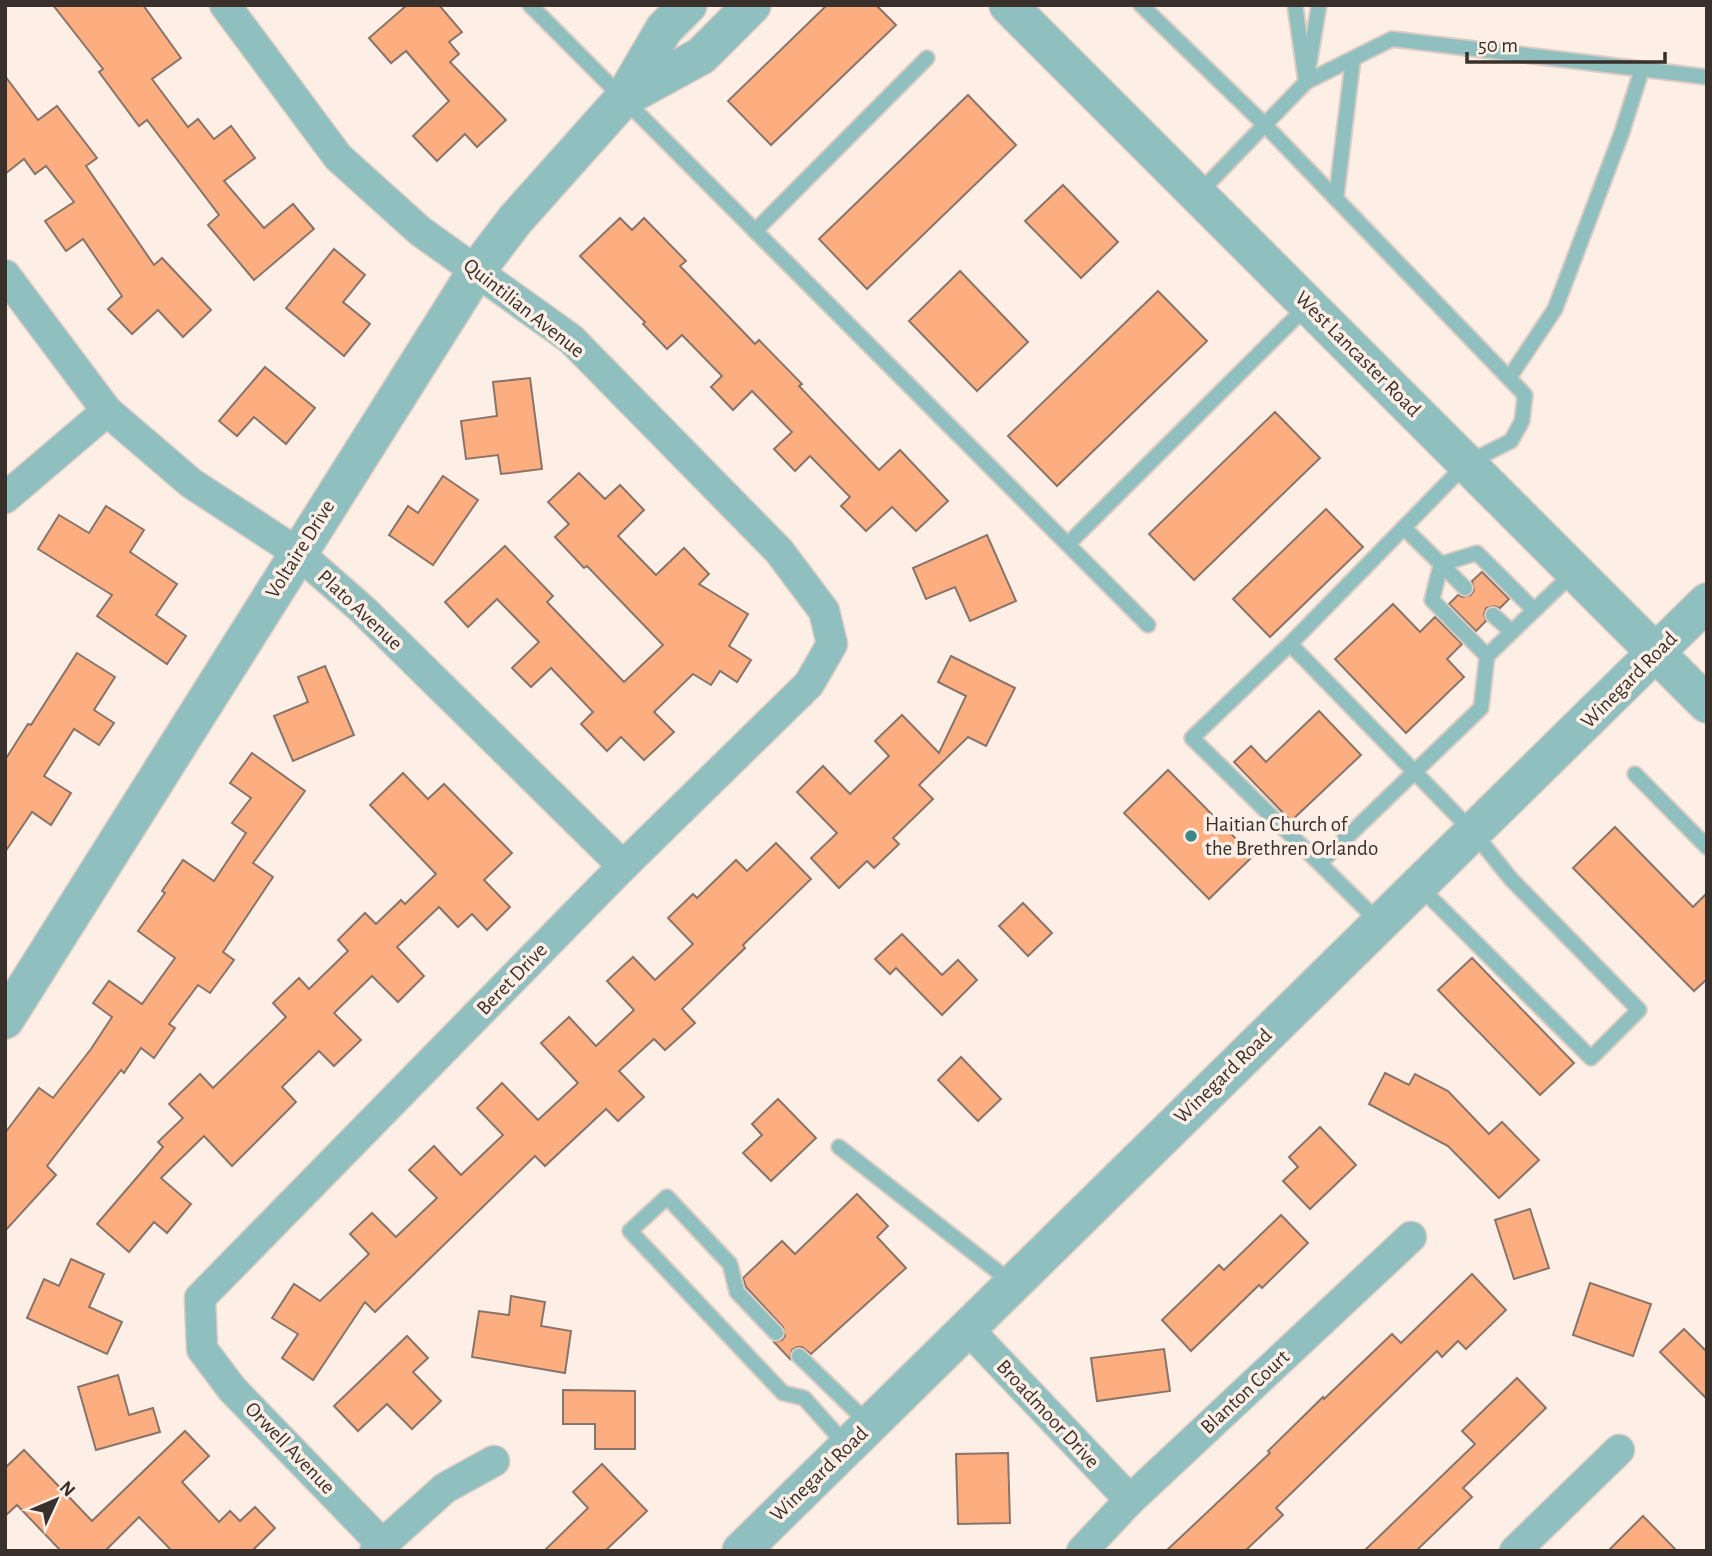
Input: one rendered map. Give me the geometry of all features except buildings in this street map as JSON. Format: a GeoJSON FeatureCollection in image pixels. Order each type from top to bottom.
{"type":"FeatureCollection","features":[{"type":"Feature","properties":{"kind":"street","name":"Quintilian Avenue"},"geometry":{"type":"LineString","coordinates":[[225,5],[338,157],[420,231],[571,338],[779,551],[824,611]]}},
{"type":"Feature","properties":{"kind":"street","name":"Voltaire Drive"},"geometry":{"type":"LineString","coordinates":[[5,1020],[477,270],[524,209],[623,99],[664,29],[688,5]]}},
{"type":"Feature","properties":{"kind":"street","name":"Voltaire Drive"},"geometry":{"type":"LineString","coordinates":[[623,99],[701,56],[752,5]]}},
{"type":"Feature","properties":{"kind":"street","name":"West Lancaster Road"},"geometry":{"type":"LineString","coordinates":[[1008,5],[1707,704]]}},
{"type":"Feature","properties":{"kind":"street","name":"Plato Avenue"},"geometry":{"type":"LineString","coordinates":[[5,275],[107,411],[191,483],[298,553],[362,609],[622,866]]}},
{"type":"Feature","properties":{"kind":"street"},"geometry":{"type":"LineString","coordinates":[[5,498],[107,411]]}},
{"type":"Feature","properties":{"kind":"street","name":"Winegard Road"},"geometry":{"type":"LineString","coordinates":[[741,1551],[1707,603]]}},
{"type":"Feature","properties":{"kind":"street","name":"Beret Drive"},"geometry":{"type":"LineString","coordinates":[[202,1349],[200,1298],[622,866],[809,684],[832,644],[824,611]]}},
{"type":"Feature","properties":{"kind":"street","name":"Blanton Court"},"geometry":{"type":"LineString","coordinates":[[1082,1551],[1130,1500],[1411,1237]]}},
{"type":"Feature","properties":{"kind":"street","name":"Broadmoor Drive"},"geometry":{"type":"LineString","coordinates":[[966,1328],[1130,1500]]}},
{"type":"Feature","properties":{"kind":"street","name":"Orwell Avenue"},"geometry":{"type":"LineString","coordinates":[[202,1349],[233,1389],[379,1547]]}},
{"type":"Feature","properties":{"kind":"street"},"geometry":{"type":"LineString","coordinates":[[1515,1551],[1619,1450]]}},
{"type":"Feature","properties":{"kind":"street"},"geometry":{"type":"LineString","coordinates":[[379,1547],[445,1488],[494,1461]]}},
{"type":"Feature","properties":{"kind":"lane"},"geometry":{"type":"LineString","coordinates":[[530,5],[1148,625]]}},
{"type":"Feature","properties":{"kind":"lane"},"geometry":{"type":"LineString","coordinates":[[1141,5],[1265,125],[1525,395],[1522,421],[1511,441],[1467,463],[1290,643],[1192,738],[1380,923]]}},
{"type":"Feature","properties":{"kind":"lane"},"geometry":{"type":"LineString","coordinates":[[1296,5],[1306,82]]}},
{"type":"Feature","properties":{"kind":"lane"},"geometry":{"type":"LineString","coordinates":[[1306,82],[1319,5]]}},
{"type":"Feature","properties":{"kind":"lane"},"geometry":{"type":"LineString","coordinates":[[1198,194],[1306,82],[1392,39],[1707,77]]}},
{"type":"Feature","properties":{"kind":"lane"},"geometry":{"type":"LineString","coordinates":[[755,231],[927,58]]}},
{"type":"Feature","properties":{"kind":"lane"},"geometry":{"type":"LineString","coordinates":[[1336,199],[1353,59]]}},
{"type":"Feature","properties":{"kind":"lane"},"geometry":{"type":"LineString","coordinates":[[1509,378],[1555,309],[1621,135],[1642,69]]}},
{"type":"Feature","properties":{"kind":"lane"},"geometry":{"type":"LineString","coordinates":[[1068,544],[1308,304]]}},
{"type":"Feature","properties":{"kind":"lane"},"geometry":{"type":"LineString","coordinates":[[1404,528],[1465,588]]}},
{"type":"Feature","properties":{"kind":"lane"},"geometry":{"type":"LineString","coordinates":[[1441,564],[1477,553],[1534,610]]}},
{"type":"Feature","properties":{"kind":"lane"},"geometry":{"type":"LineString","coordinates":[[1441,564],[1432,600],[1487,656]]}},
{"type":"Feature","properties":{"kind":"lane"},"geometry":{"type":"LineString","coordinates":[[1320,863],[1481,708],[1487,656],[1575,571]]}},
{"type":"Feature","properties":{"kind":"lane"},"geometry":{"type":"LineString","coordinates":[[1493,615],[1512,632]]}},
{"type":"Feature","properties":{"kind":"lane"},"geometry":{"type":"LineString","coordinates":[[1290,643],[1474,833],[1511,879],[1640,1010],[1591,1058],[1419,886]]}},
{"type":"Feature","properties":{"kind":"lane"},"geometry":{"type":"LineString","coordinates":[[1635,774],[1707,847]]}},
{"type":"Feature","properties":{"kind":"lane"},"geometry":{"type":"LineString","coordinates":[[839,1147],[1012,1283]]}},
{"type":"Feature","properties":{"kind":"lane"},"geometry":{"type":"LineString","coordinates":[[776,1333],[737,1292],[730,1264],[667,1197],[630,1231],[783,1393],[804,1398],[858,1435]]}},
{"type":"Feature","properties":{"kind":"lane"},"geometry":{"type":"LineString","coordinates":[[799,1356],[858,1435]]}},
{"type":"Feature","properties":{"kind":"place","name":"Haitian Church of the Brethren Orlando"},"geometry":{"type":"Point","coordinates":[1191,836]}}]}
